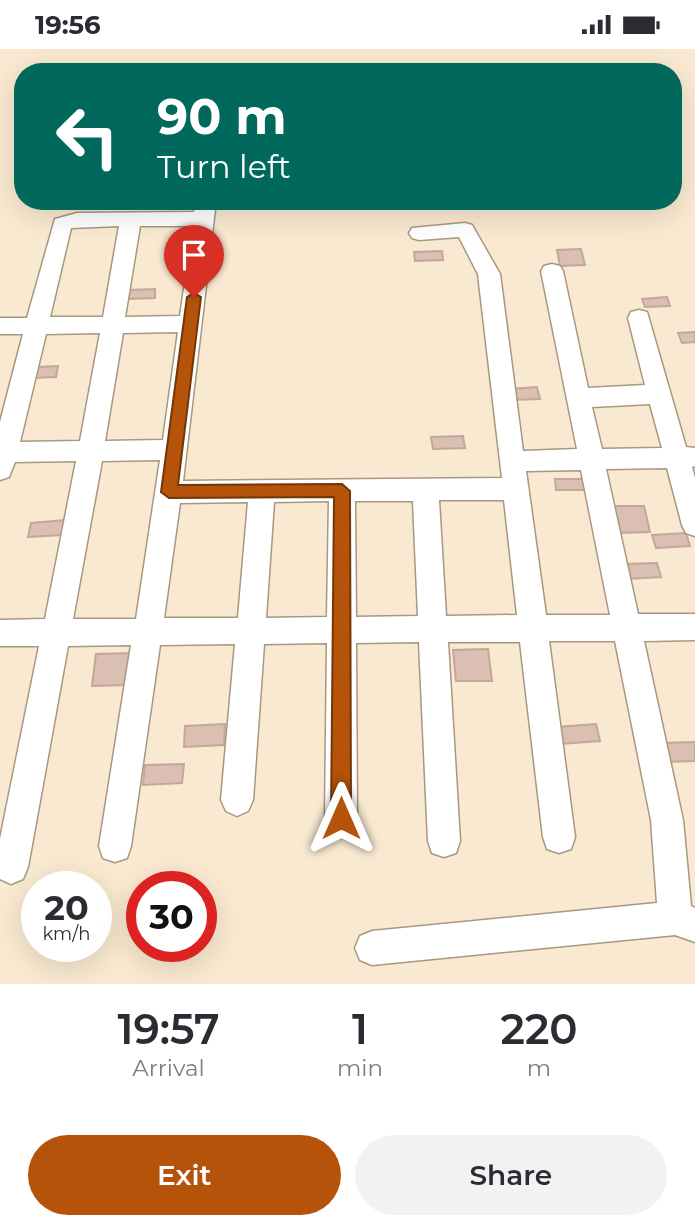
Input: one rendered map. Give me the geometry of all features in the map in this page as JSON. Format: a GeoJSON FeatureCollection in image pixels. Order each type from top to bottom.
{"type":"FeatureCollection","features":[{"type":"Feature","properties":{"kind":"street"},"geometry":{"type":"LineString","coordinates":[[116,846],[175,450],[205,210],[131,219],[76,220],[62,224],[1,458],[175,450]]}},
{"type":"Feature","properties":{"kind":"street"},"geometry":{"type":"LineString","coordinates":[[11,867],[91,452],[131,219]]}},
{"type":"Feature","properties":{"kind":"street"},"geometry":{"type":"LineString","coordinates":[[419,233],[464,230],[489,274],[559,837]]}},
{"type":"Feature","properties":{"kind":"street"},"geometry":{"type":"LineString","coordinates":[[372,948],[685,921],[667,820],[552,271]]}},
{"type":"Feature","properties":{"kind":"street"},"geometry":{"type":"LineString","coordinates":[[639,318],[659,394],[686,457],[695,525]]}},
{"type":"Feature","properties":{"kind":"street"},"geometry":{"type":"LineString","coordinates":[[0,326],[191,324]]}},
{"type":"Feature","properties":{"kind":"street"},"geometry":{"type":"LineString","coordinates":[[578,398],[659,394]]}},
{"type":"Feature","properties":{"kind":"street"},"geometry":{"type":"LineString","coordinates":[[512,461],[686,457]]}},
{"type":"Feature","properties":{"kind":"street"},"geometry":{"type":"LineString","coordinates":[[169,492],[516,489]]}},
{"type":"Feature","properties":{"kind":"street"},"geometry":{"type":"LineString","coordinates":[[425,490],[444,841]]}},
{"type":"Feature","properties":{"kind":"street"},"geometry":{"type":"LineString","coordinates":[[237,800],[262,491]]}},
{"type":"Feature","properties":{"kind":"street"},"geometry":{"type":"LineString","coordinates":[[341,818],[342,491]]}},
{"type":"Feature","properties":{"kind":"street"},"geometry":{"type":"LineString","coordinates":[[0,633],[695,627]]}},
{"type":"Feature","properties":{"kind":"building"},"geometry":{"type":"Polygon","coordinates":[[[581,249],[585,265],[560,266],[557,250],[581,249]]]}},
{"type":"Feature","properties":{"kind":"building"},"geometry":{"type":"Polygon","coordinates":[[[442,251],[443,260],[415,261],[414,252],[442,251]]]}},
{"type":"Feature","properties":{"kind":"building"},"geometry":{"type":"Polygon","coordinates":[[[155,289],[155,298],[128,299],[129,290],[155,289]]]}},
{"type":"Feature","properties":{"kind":"building"},"geometry":{"type":"Polygon","coordinates":[[[667,297],[670,306],[645,307],[642,299],[667,297]]]}},
{"type":"Feature","properties":{"kind":"building"},"geometry":{"type":"Polygon","coordinates":[[[695,332],[695,342],[682,343],[678,333],[695,332]]]}},
{"type":"Feature","properties":{"kind":"building"},"geometry":{"type":"Polygon","coordinates":[[[58,366],[56,377],[35,378],[37,367],[58,366]]]}},
{"type":"Feature","properties":{"kind":"building"},"geometry":{"type":"Polygon","coordinates":[[[537,387],[540,399],[511,400],[509,389],[537,387]]]}},
{"type":"Feature","properties":{"kind":"building"},"geometry":{"type":"Polygon","coordinates":[[[463,436],[465,448],[433,449],[431,437],[463,436]]]}},
{"type":"Feature","properties":{"kind":"building"},"geometry":{"type":"Polygon","coordinates":[[[555,479],[586,479],[588,490],[556,490],[555,479]]]}},
{"type":"Feature","properties":{"kind":"building"},"geometry":{"type":"Polygon","coordinates":[[[612,506],[644,506],[650,532],[618,533],[612,506]]]}},
{"type":"Feature","properties":{"kind":"building"},"geometry":{"type":"Polygon","coordinates":[[[64,520],[62,535],[28,537],[31,523],[64,520]]]}},
{"type":"Feature","properties":{"kind":"building"},"geometry":{"type":"Polygon","coordinates":[[[686,533],[690,546],[656,548],[652,535],[686,533]]]}},
{"type":"Feature","properties":{"kind":"building"},"geometry":{"type":"Polygon","coordinates":[[[657,563],[661,577],[627,579],[624,564],[657,563]]]}},
{"type":"Feature","properties":{"kind":"building"},"geometry":{"type":"Polygon","coordinates":[[[488,649],[492,681],[456,681],[453,650],[488,649]]]}},
{"type":"Feature","properties":{"kind":"building"},"geometry":{"type":"Polygon","coordinates":[[[134,653],[130,685],[92,686],[96,654],[134,653]]]}},
{"type":"Feature","properties":{"kind":"building"},"geometry":{"type":"Polygon","coordinates":[[[225,724],[224,745],[184,747],[185,726],[225,724]]]}},
{"type":"Feature","properties":{"kind":"building"},"geometry":{"type":"Polygon","coordinates":[[[596,724],[600,741],[560,744],[556,727],[596,724]]]}},
{"type":"Feature","properties":{"kind":"building"},"geometry":{"type":"Polygon","coordinates":[[[695,742],[695,761],[667,762],[662,743],[695,742]]]}},
{"type":"Feature","properties":{"kind":"building"},"geometry":{"type":"Polygon","coordinates":[[[184,764],[182,783],[143,785],[145,765],[184,764]]]}},
{"type":"Feature","properties":{"kind":"route"},"geometry":{"type":"LineString","coordinates":[[194,297],[169,492],[342,491],[341,818]]}}]}
